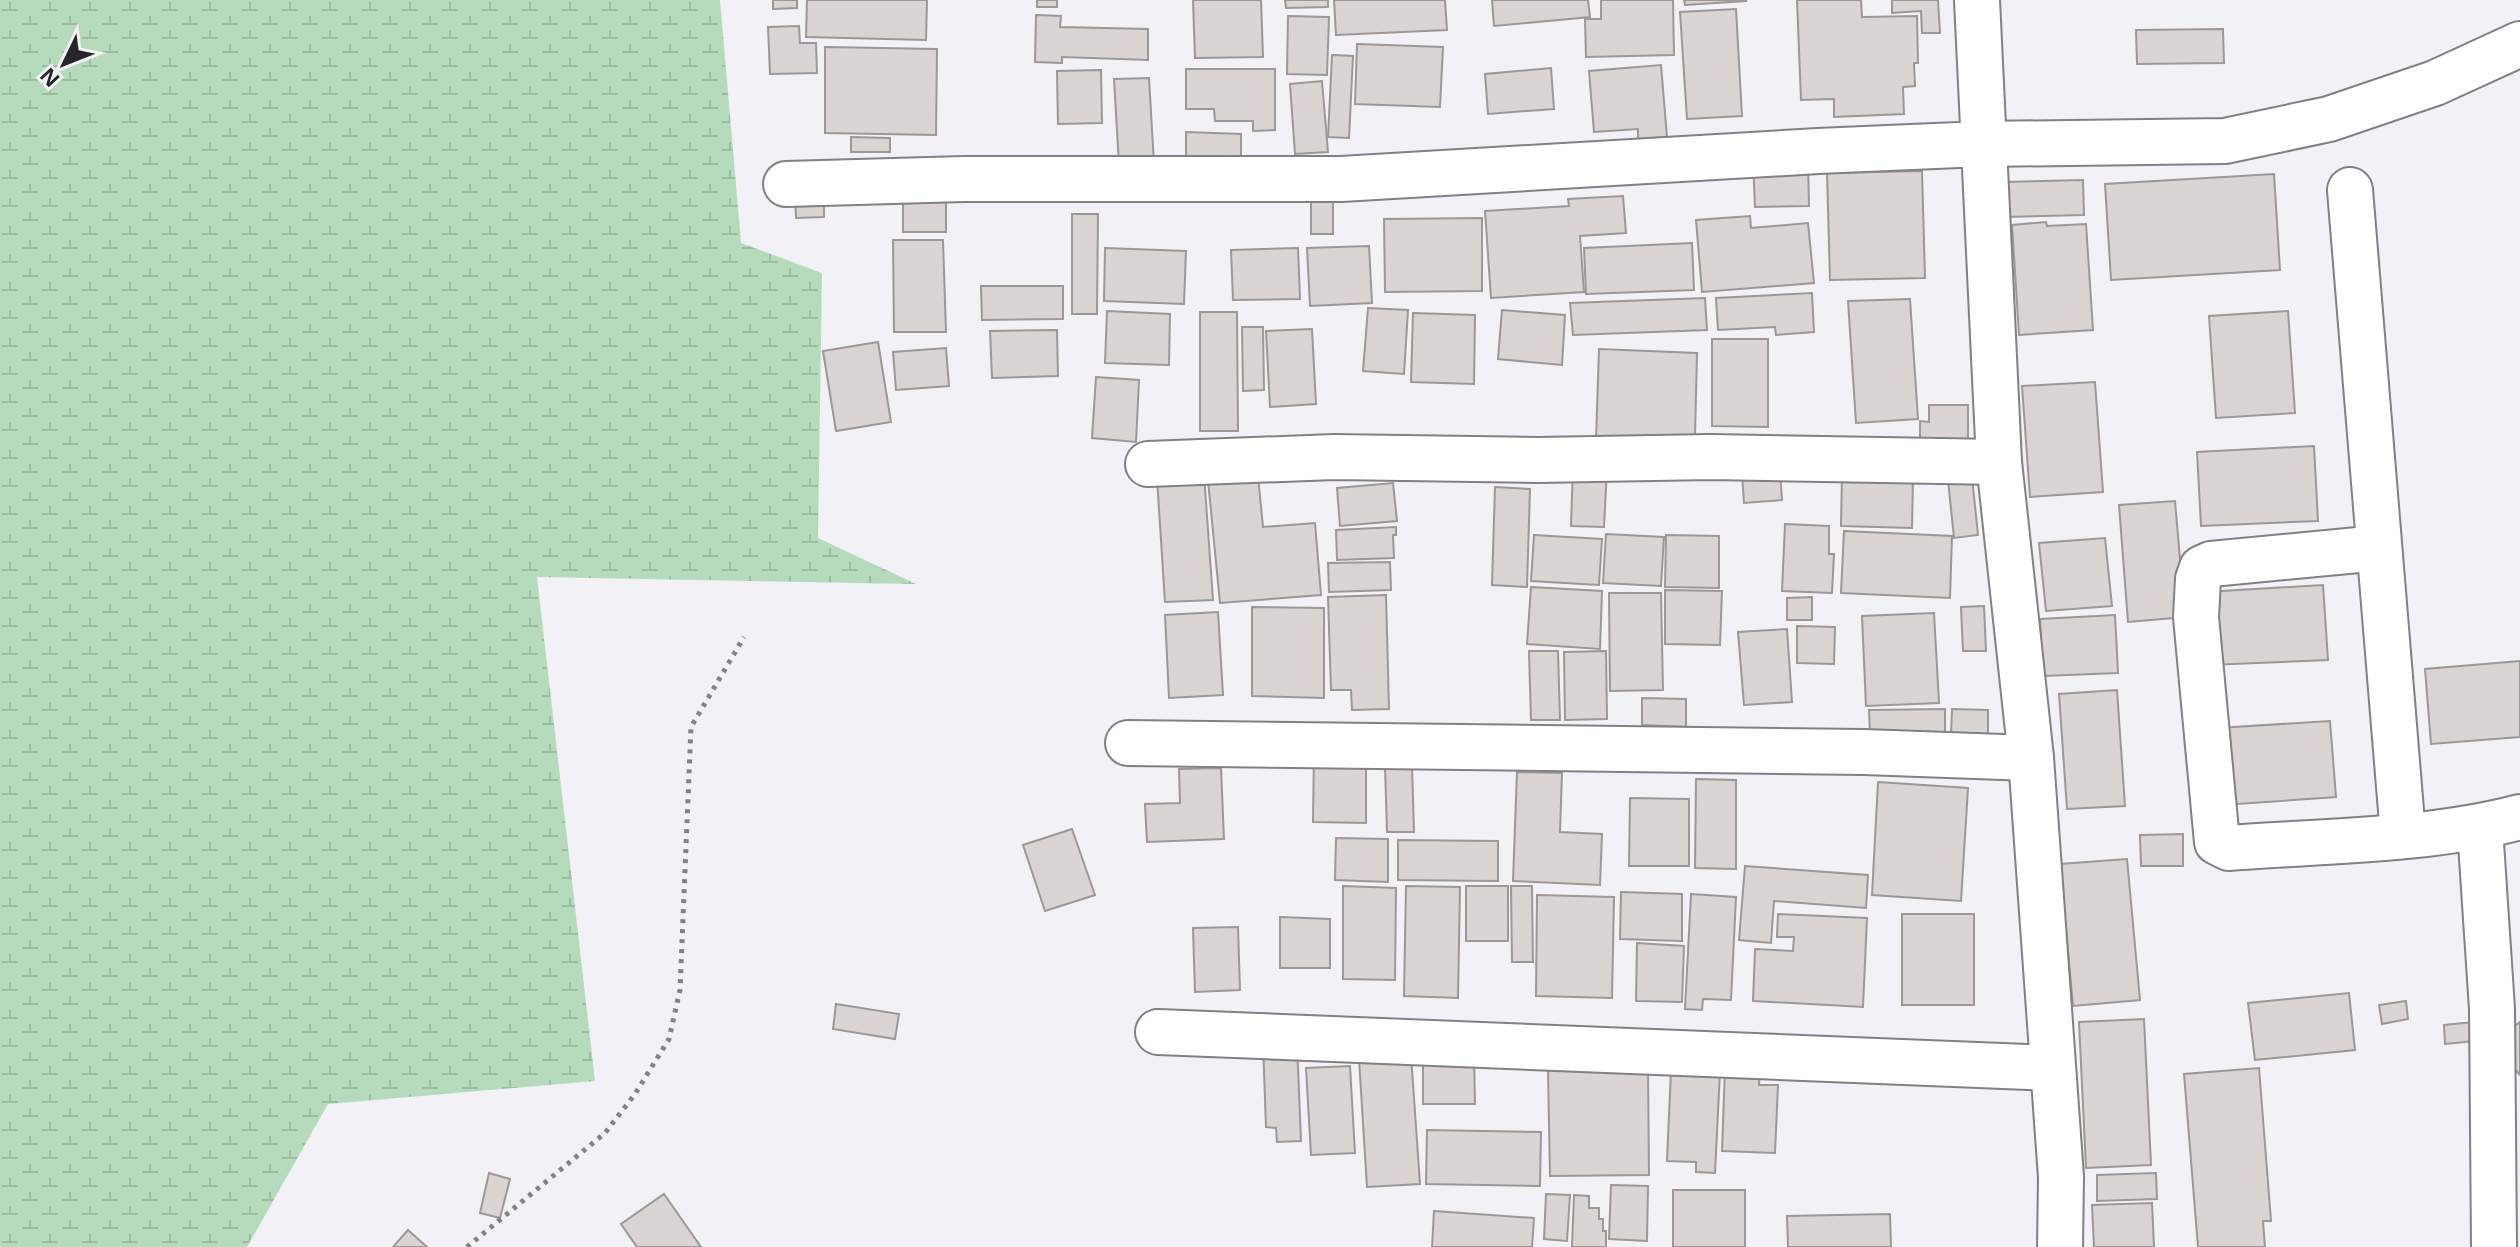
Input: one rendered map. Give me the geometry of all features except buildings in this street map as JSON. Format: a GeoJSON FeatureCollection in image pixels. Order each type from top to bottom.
{"type":"FeatureCollection","features":[{"type":"Feature","properties":{"kind":"street"},"geometry":{"type":"LineString","coordinates":[[1977,0],[1999,462],[2031,758],[2061,1177],[2060,1247]]}},
{"type":"Feature","properties":{"kind":"street"},"geometry":{"type":"LineString","coordinates":[[786,184],[964,179],[1341,179],[1818,151],[1982,144],[2225,141],[2329,119],[2435,83],[2520,44]]}},
{"type":"Feature","properties":{"kind":"street"},"geometry":{"type":"LineString","coordinates":[[2350,190],[2403,835]]}},
{"type":"Feature","properties":{"kind":"street"},"geometry":{"type":"LineString","coordinates":[[1148,464],[1334,457],[1537,460],[1711,457],[1999,462]]}},
{"type":"Feature","properties":{"kind":"street"},"geometry":{"type":"LineString","coordinates":[[2379,548],[2211,564],[2202,568],[2198,579],[2197,632],[2217,842],[2229,848],[2403,835],[2500,822],[2492,1009],[2494,1247]]}},
{"type":"Feature","properties":{"kind":"street"},"geometry":{"type":"LineString","coordinates":[[1128,743],[1864,752],[2031,758]]}},
{"type":"Feature","properties":{"kind":"street"},"geometry":{"type":"LineString","coordinates":[[1158,1032],[2052,1068]]}},
{"type":"Feature","properties":{"kind":"path"},"geometry":{"type":"LineString","coordinates":[[467,1247],[605,1133],[635,1094],[669,1039],[680,990],[691,727],[744,637]]}},
{"type":"Feature","properties":{"kind":"green space"},"geometry":{"type":"Polygon","coordinates":[[[0,0],[720,0],[741,243],[822,273],[818,538],[916,584],[537,577],[595,1081],[328,1104],[247,1247],[0,1247],[0,0]]]}}]}
